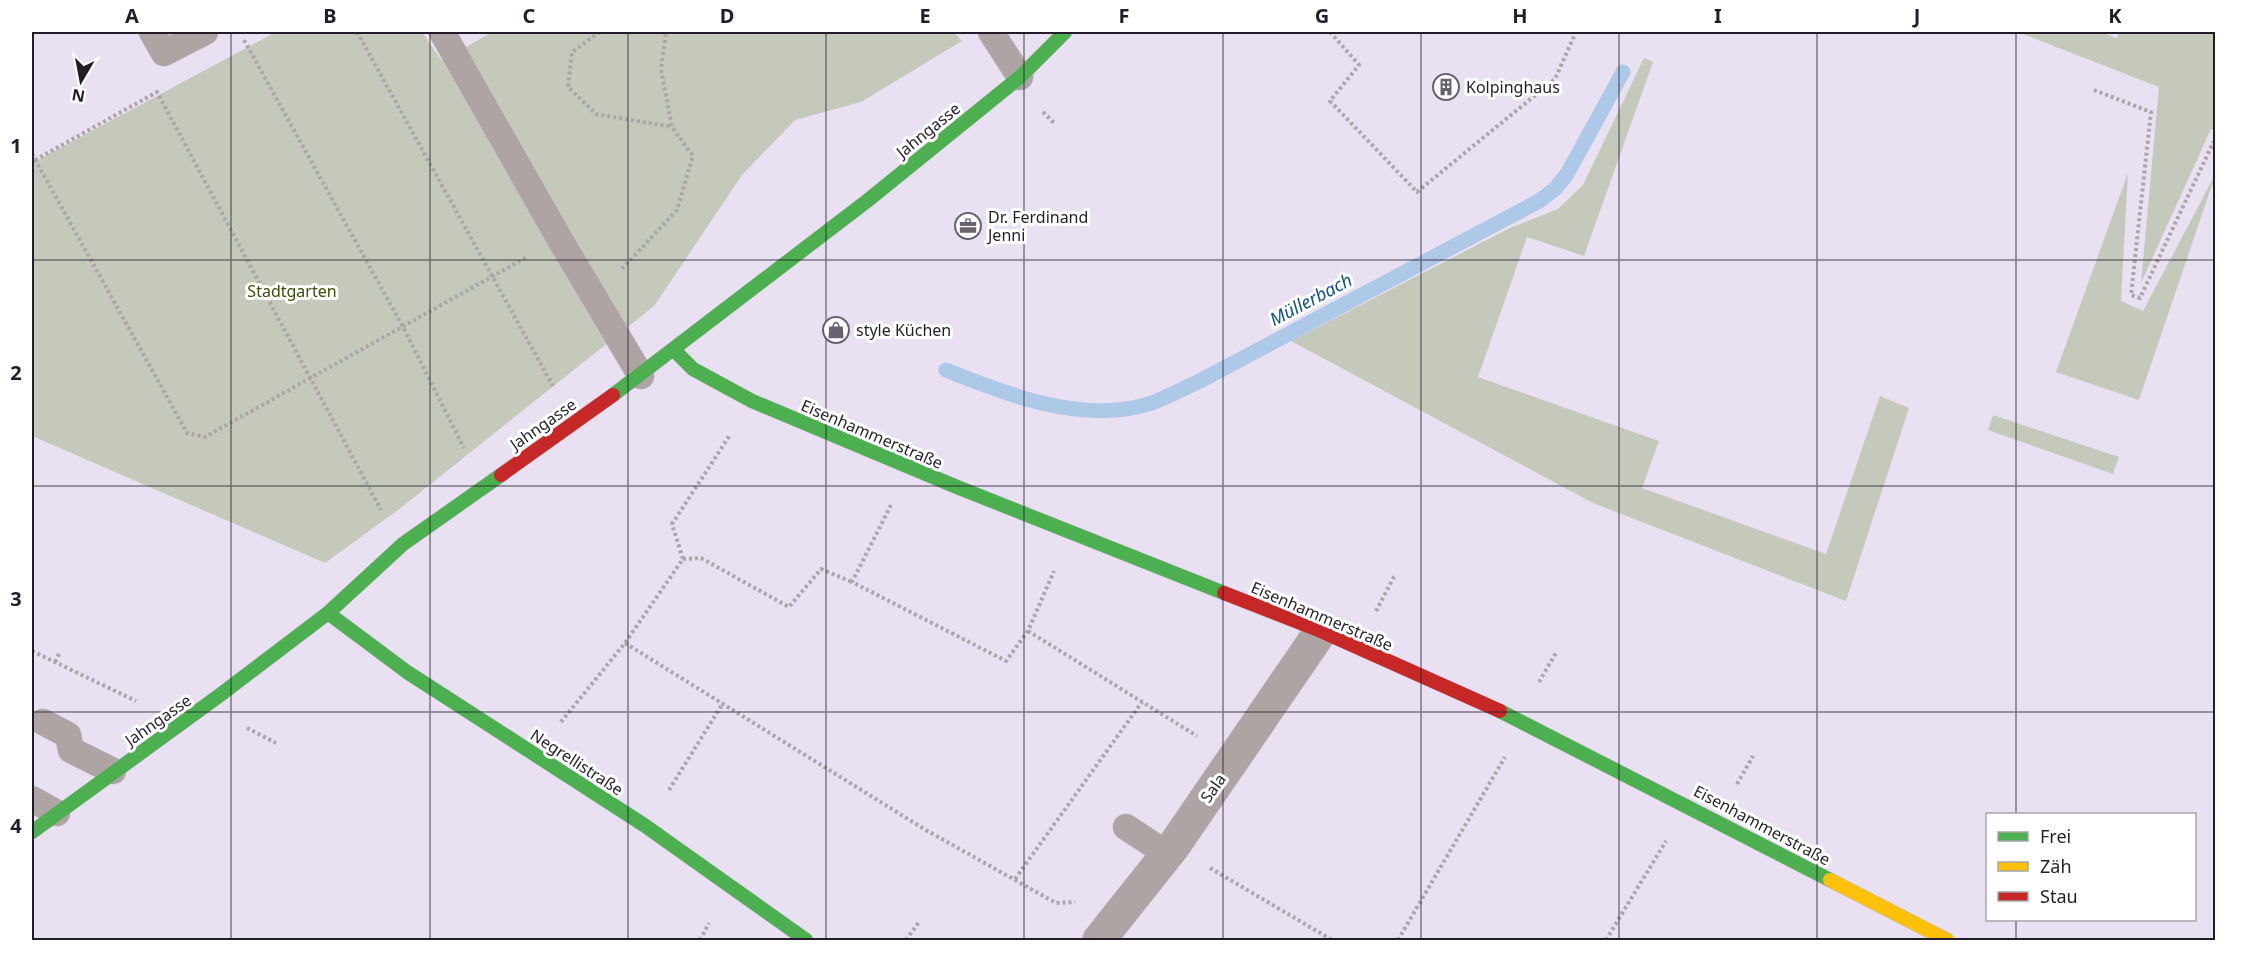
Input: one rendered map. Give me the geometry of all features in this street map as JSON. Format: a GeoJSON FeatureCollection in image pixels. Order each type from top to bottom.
{"type":"FeatureCollection","features":[{"type":"Feature","properties":{"kind":"street","name":"Jahngasse"},"geometry":{"type":"LineString","coordinates":[[32,832],[328,613],[403,544],[674,351],[867,201],[1020,77],[1065,32]]}},
{"type":"Feature","properties":{"kind":"street","name":"Eisenhammerstraße"},"geometry":{"type":"LineString","coordinates":[[674,351],[693,369],[752,401],[910,468],[1321,631],[1521,720],[1947,940]]}},
{"type":"Feature","properties":{"kind":"street","name":"Negrellistraße"},"geometry":{"type":"LineString","coordinates":[[328,613],[407,672],[644,825],[806,940]]}},
{"type":"Feature","properties":{"kind":"street","name":"Sala"},"geometry":{"type":"LineString","coordinates":[[1099,940],[1170,850],[1321,631]]}},
{"type":"Feature","properties":{"kind":"lane"},"geometry":{"type":"LineString","coordinates":[[152,32],[164,53],[205,32]]}},
{"type":"Feature","properties":{"kind":"lane"},"geometry":{"type":"LineString","coordinates":[[442,32],[640,376]]}},
{"type":"Feature","properties":{"kind":"lane"},"geometry":{"type":"LineString","coordinates":[[991,32],[1020,77]]}},
{"type":"Feature","properties":{"kind":"lane"},"geometry":{"type":"LineString","coordinates":[[43,722],[68,735],[71,750],[113,771]]}},
{"type":"Feature","properties":{"kind":"lane"},"geometry":{"type":"LineString","coordinates":[[32,799],[57,813]]}},
{"type":"Feature","properties":{"kind":"lane"},"geometry":{"type":"LineString","coordinates":[[1126,827],[1170,850]]}},
{"type":"Feature","properties":{"kind":"path"},"geometry":{"type":"LineString","coordinates":[[239,32],[403,327],[466,452]]}},
{"type":"Feature","properties":{"kind":"path"},"geometry":{"type":"LineString","coordinates":[[357,32],[558,395]]}},
{"type":"Feature","properties":{"kind":"path"},"geometry":{"type":"LineString","coordinates":[[600,32],[572,52],[568,87],[596,114],[672,127]]}},
{"type":"Feature","properties":{"kind":"path"},"geometry":{"type":"LineString","coordinates":[[595,299],[676,210],[693,156],[672,127],[661,69],[666,32]]}},
{"type":"Feature","properties":{"kind":"path"},"geometry":{"type":"LineString","coordinates":[[1330,32],[1359,64],[1330,101],[1417,192],[1555,79],[1576,32]]}},
{"type":"Feature","properties":{"kind":"path"},"geometry":{"type":"LineString","coordinates":[[2094,90],[2151,112],[2131,295],[2140,298],[2213,143],[2216,144]]}},
{"type":"Feature","properties":{"kind":"path"},"geometry":{"type":"LineString","coordinates":[[35,160],[157,92],[386,518]]}},
{"type":"Feature","properties":{"kind":"path"},"geometry":{"type":"LineString","coordinates":[[1043,112],[1055,124]]}},
{"type":"Feature","properties":{"kind":"path"},"geometry":{"type":"LineString","coordinates":[[32,154],[187,433],[205,437],[559,238]]}},
{"type":"Feature","properties":{"kind":"path"},"geometry":{"type":"LineString","coordinates":[[684,559],[672,524],[752,401]]}},
{"type":"Feature","properties":{"kind":"path"},"geometry":{"type":"LineString","coordinates":[[852,582],[910,468]]}},
{"type":"Feature","properties":{"kind":"path"},"geometry":{"type":"LineString","coordinates":[[684,559],[702,558],[789,608],[821,569],[852,582],[1006,661],[1028,631],[1071,532]]}},
{"type":"Feature","properties":{"kind":"path"},"geometry":{"type":"LineString","coordinates":[[557,727],[625,643],[684,559]]}},
{"type":"Feature","properties":{"kind":"path"},"geometry":{"type":"LineString","coordinates":[[1371,621],[1395,575]]}},
{"type":"Feature","properties":{"kind":"path"},"geometry":{"type":"LineString","coordinates":[[1028,631],[1233,759]]}},
{"type":"Feature","properties":{"kind":"path"},"geometry":{"type":"LineString","coordinates":[[625,643],[924,829],[1056,903],[1132,898]]}},
{"type":"Feature","properties":{"kind":"path"},"geometry":{"type":"LineString","coordinates":[[32,651],[180,723]]}},
{"type":"Feature","properties":{"kind":"path"},"geometry":{"type":"LineString","coordinates":[[1534,691],[1557,651]]}},
{"type":"Feature","properties":{"kind":"path"},"geometry":{"type":"LineString","coordinates":[[55,662],[60,652]]}},
{"type":"Feature","properties":{"kind":"path"},"geometry":{"type":"LineString","coordinates":[[1015,879],[1142,702]]}},
{"type":"Feature","properties":{"kind":"path"},"geometry":{"type":"LineString","coordinates":[[663,799],[723,704]]}},
{"type":"Feature","properties":{"kind":"path"},"geometry":{"type":"LineString","coordinates":[[1398,940],[1510,747]]}},
{"type":"Feature","properties":{"kind":"path"},"geometry":{"type":"LineString","coordinates":[[1731,794],[1753,756]]}},
{"type":"Feature","properties":{"kind":"path"},"geometry":{"type":"LineString","coordinates":[[1606,940],[1671,832]]}},
{"type":"Feature","properties":{"kind":"path"},"geometry":{"type":"LineString","coordinates":[[1170,850],[1332,940]]}},
{"type":"Feature","properties":{"kind":"path"},"geometry":{"type":"LineString","coordinates":[[906,940],[918,922]]}},
{"type":"Feature","properties":{"kind":"green space","name":"Stadtgarten"},"geometry":{"type":"Polygon","coordinates":[[[276,32],[422,32],[442,61],[492,32],[954,32],[962,41],[861,102],[795,120],[742,175],[654,306],[398,510],[325,563],[32,436],[32,163],[276,32]]]}},
{"type":"Feature","properties":{"kind":"green space"},"geometry":{"type":"Polygon","coordinates":[[[2018,32],[2100,32],[2117,38],[2119,32],[2215,32],[2215,130],[2211,129],[2141,283],[2159,87],[2018,32]]]}},
{"type":"Feature","properties":{"kind":"green space"},"geometry":{"type":"Polygon","coordinates":[[[1644,58],[1653,62],[1584,256],[1527,237],[1478,377],[1659,441],[1642,488],[1826,554],[1880,396],[1909,408],[1846,601],[1593,503],[1291,341],[1510,228],[1558,209],[1583,185],[1644,58]]]}},
{"type":"Feature","properties":{"kind":"green space"},"geometry":{"type":"Polygon","coordinates":[[[2128,173],[2121,301],[2143,311],[2216,173],[2139,400],[2056,372],[2128,173]]]}},
{"type":"Feature","properties":{"kind":"green space"},"geometry":{"type":"Polygon","coordinates":[[[1993,415],[2119,457],[2113,474],[1988,430],[1993,415]]]}},
{"type":"Feature","properties":{"kind":"waterway","name":"Müllerbach"},"geometry":{"type":"LineString","coordinates":[[946,370],[1017,396],[1067,408],[1117,410],[1141,406],[1162,399],[1539,201],[1555,189],[1567,174],[1623,72]]}},
{"type":"Feature","properties":{"kind":"traffic: fast"},"geometry":{"type":"LineString","coordinates":[[613,395],[867,201],[1020,77],[1065,32]]}},
{"type":"Feature","properties":{"kind":"traffic: fast"},"geometry":{"type":"LineString","coordinates":[[674,350],[693,369],[752,401],[957,487],[1224,593]]}},
{"type":"Feature","properties":{"kind":"traffic: fast"},"geometry":{"type":"LineString","coordinates":[[32,832],[328,613],[403,544],[501,475]]}},
{"type":"Feature","properties":{"kind":"traffic: fast"},"geometry":{"type":"LineString","coordinates":[[328,613],[407,672],[644,825],[806,940]]}},
{"type":"Feature","properties":{"kind":"traffic: fast"},"geometry":{"type":"LineString","coordinates":[[1500,711],[1830,880]]}},
{"type":"Feature","properties":{"kind":"traffic: slow"},"geometry":{"type":"LineString","coordinates":[[1830,880],[1947,940]]}},
{"type":"Feature","properties":{"kind":"traffic: jam"},"geometry":{"type":"LineString","coordinates":[[501,475],[613,395]]}},
{"type":"Feature","properties":{"kind":"traffic: jam"},"geometry":{"type":"LineString","coordinates":[[1224,593],[1321,631],[1500,711]]}},
{"type":"Feature","properties":{"kind":"place","name":"Kolpinghaus"},"geometry":{"type":"Point","coordinates":[1446,87]}},
{"type":"Feature","properties":{"kind":"place","name":"Dr. Ferdinand Jenni"},"geometry":{"type":"Point","coordinates":[968,226]}},
{"type":"Feature","properties":{"kind":"place","name":"style Küchen"},"geometry":{"type":"Point","coordinates":[836,330]}}]}
